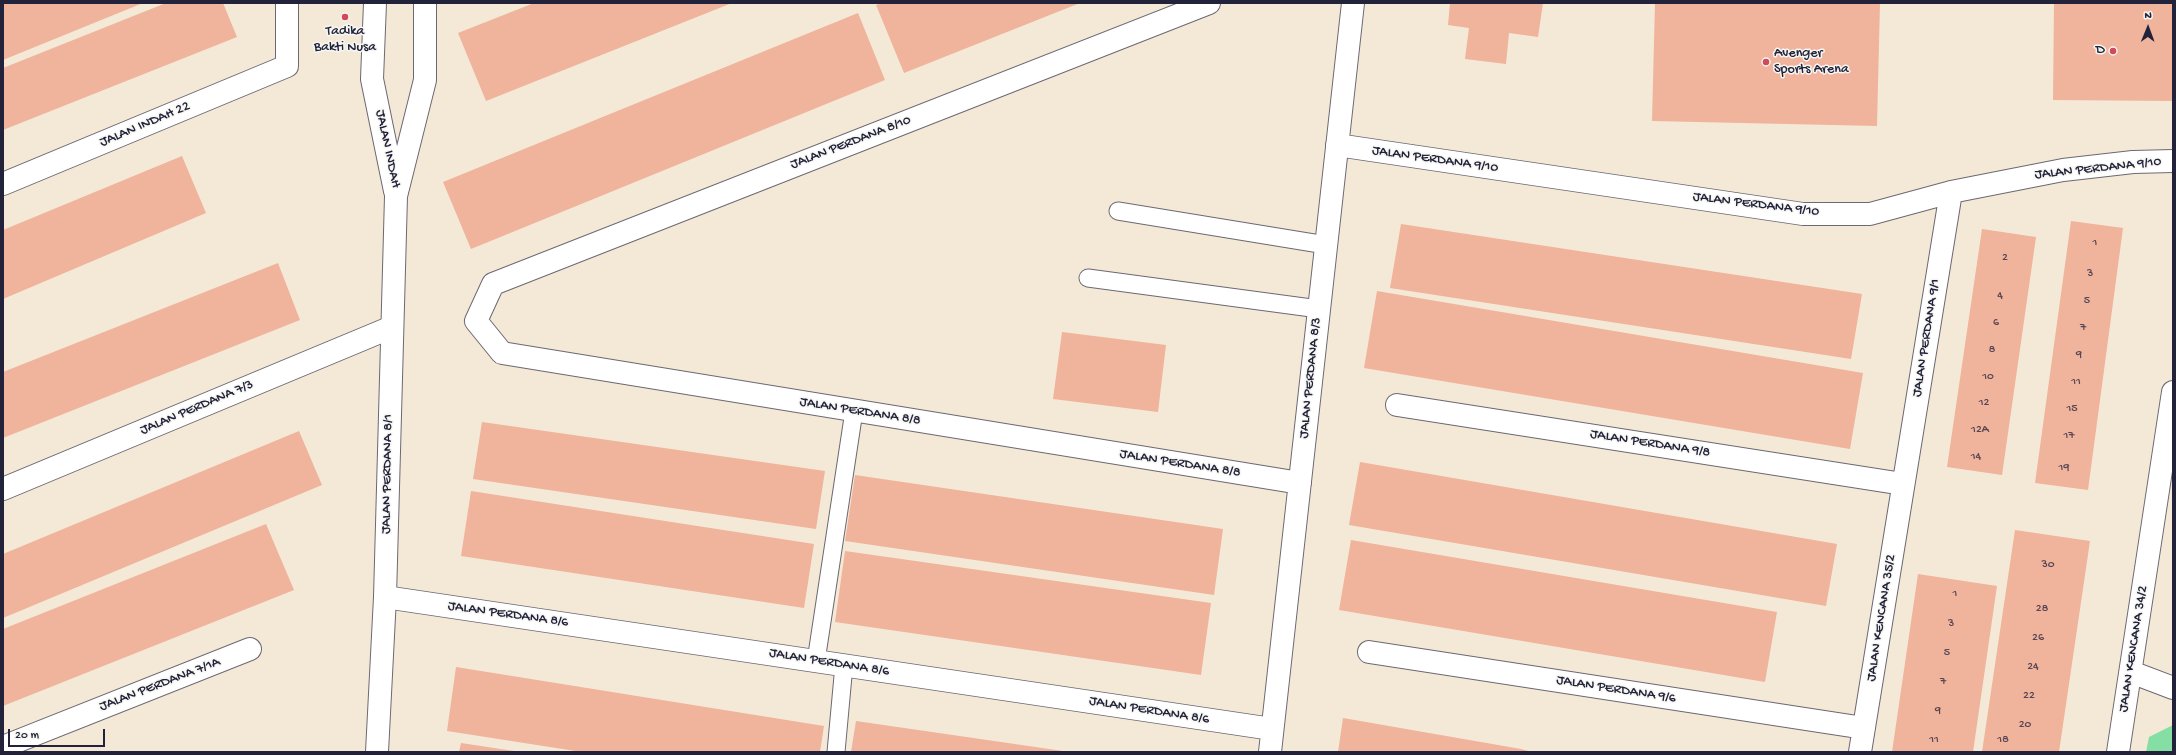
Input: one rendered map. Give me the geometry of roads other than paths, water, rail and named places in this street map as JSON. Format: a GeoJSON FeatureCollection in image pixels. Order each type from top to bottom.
{"type":"FeatureCollection","features":[{"type":"Feature","properties":{"kind":"street","name":"JALAN INDAH 22"},"geometry":{"type":"LineString","coordinates":[[3,184],[287,66],[287,3]]}},
{"type":"Feature","properties":{"kind":"street","name":"JALAN INDAH"},"geometry":{"type":"LineString","coordinates":[[375,3],[372,79],[396,196]]}},
{"type":"Feature","properties":{"kind":"street","name":"JALAN INDAH"},"geometry":{"type":"LineString","coordinates":[[396,196],[425,80],[425,3]]}},
{"type":"Feature","properties":{"kind":"street","name":"JALAN PERDANA 8/10"},"geometry":{"type":"LineString","coordinates":[[493,284],[1209,3]]}},
{"type":"Feature","properties":{"kind":"street","name":"JALAN PERDANA 8/3"},"geometry":{"type":"LineString","coordinates":[[1270,752],[1352,3]]}},
{"type":"Feature","properties":{"kind":"street","name":"JALAN PERDANA 9/10"},"geometry":{"type":"LineString","coordinates":[[1337,145],[1803,214],[1870,214],[1951,192],[2063,170],[2133,162],[2173,161]]}},
{"type":"Feature","properties":{"kind":"street","name":"JALAN PERDANA 9/1"},"geometry":{"type":"LineString","coordinates":[[1904,484],[1951,192]]}},
{"type":"Feature","properties":{"kind":"street","name":"JALAN PERDANA 8/1"},"geometry":{"type":"LineString","coordinates":[[377,752],[385,596],[396,196]]}},
{"type":"Feature","properties":{"kind":"street","name":"JALAN PERDANA 8/8"},"geometry":{"type":"LineString","coordinates":[[493,284],[476,320],[502,353],[1300,483]]}},
{"type":"Feature","properties":{"kind":"street","name":"JALAN PERDANA 7/3"},"geometry":{"type":"LineString","coordinates":[[3,489],[392,327]]}},
{"type":"Feature","properties":{"kind":"street","name":"JALAN KENCANA 34/2"},"geometry":{"type":"LineString","coordinates":[[2118,752],[2173,392]]}},
{"type":"Feature","properties":{"kind":"street","name":"JALAN PERDANA 9/8"},"geometry":{"type":"LineString","coordinates":[[1397,405],[1904,484]]}},
{"type":"Feature","properties":{"kind":"street","name":"JALAN KENCANA 35/2"},"geometry":{"type":"LineString","coordinates":[[1860,752],[1904,484]]}},
{"type":"Feature","properties":{"kind":"street","name":"JALAN PERDANA 8/6"},"geometry":{"type":"LineString","coordinates":[[385,596],[1272,729]]}},
{"type":"Feature","properties":{"kind":"street","name":"JALAN PERDANA 7/1A"},"geometry":{"type":"LineString","coordinates":[[3,747],[250,649]]}},
{"type":"Feature","properties":{"kind":"street","name":"JALAN PERDANA 9/6"},"geometry":{"type":"LineString","coordinates":[[1369,652],[1864,728]]}},
{"type":"Feature","properties":{"kind":"street"},"geometry":{"type":"LineString","coordinates":[[2131,672],[2173,688]]}},
{"type":"Feature","properties":{"kind":"lane"},"geometry":{"type":"LineString","coordinates":[[1118,211],[1326,245]]}},
{"type":"Feature","properties":{"kind":"lane"},"geometry":{"type":"LineString","coordinates":[[1088,278],[1319,309]]}},
{"type":"Feature","properties":{"kind":"lane"},"geometry":{"type":"LineString","coordinates":[[816,661],[854,411]]}},
{"type":"Feature","properties":{"kind":"lane"},"geometry":{"type":"LineString","coordinates":[[836,752],[844,665]]}},
{"type":"Feature","properties":{"kind":"place","name":"Tadika Bakti Nusa"},"geometry":{"type":"Point","coordinates":[345,17]}},
{"type":"Feature","properties":{"kind":"place","name":"D"},"geometry":{"type":"Point","coordinates":[2113,51]}},
{"type":"Feature","properties":{"kind":"place","name":"Avenger Sports Arena"},"geometry":{"type":"Point","coordinates":[1766,62]}}]}
